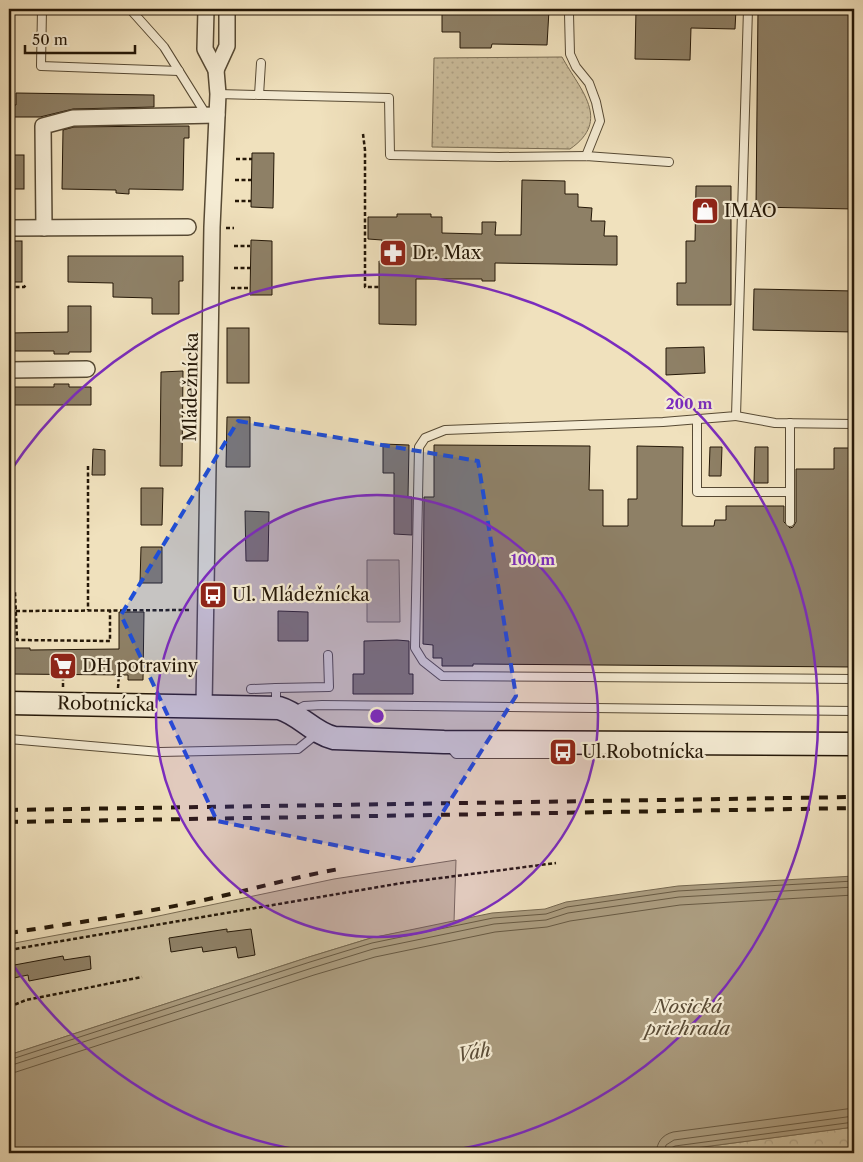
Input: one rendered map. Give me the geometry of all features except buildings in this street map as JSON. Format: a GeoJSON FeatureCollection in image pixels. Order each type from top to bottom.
{"type":"FeatureCollection","features":[{"type":"Feature","properties":{"kind":"street","name":"Mládežnícka"},"geometry":{"type":"LineString","coordinates":[[204,706],[212,227],[212,115],[218,94],[216,70],[205,49],[206,9]]}},
{"type":"Feature","properties":{"kind":"street","name":"Mládežnícka"},"geometry":{"type":"LineString","coordinates":[[216,70],[226,46],[227,9]]}},
{"type":"Feature","properties":{"kind":"street"},"geometry":{"type":"LineString","coordinates":[[44,228],[43,126],[72,118],[212,115]]}},
{"type":"Feature","properties":{"kind":"street"},"geometry":{"type":"LineString","coordinates":[[9,228],[188,227]]}},
{"type":"Feature","properties":{"kind":"street"},"geometry":{"type":"LineString","coordinates":[[9,370],[87,369]]}},
{"type":"Feature","properties":{"kind":"street","name":"Robotnícka"},"geometry":{"type":"LineString","coordinates":[[9,703],[204,706],[281,703]]}},
{"type":"Feature","properties":{"kind":"street"},"geometry":{"type":"LineString","coordinates":[[281,703],[319,732],[334,738],[444,742],[854,744]]}},
{"type":"Feature","properties":{"kind":"lane"},"geometry":{"type":"LineString","coordinates":[[42,9],[41,66],[179,71]]}},
{"type":"Feature","properties":{"kind":"lane"},"geometry":{"type":"LineString","coordinates":[[130,9],[164,47],[179,71],[212,115]]}},
{"type":"Feature","properties":{"kind":"lane"},"geometry":{"type":"LineString","coordinates":[[736,416],[748,9]]}},
{"type":"Feature","properties":{"kind":"lane"},"geometry":{"type":"LineString","coordinates":[[570,14],[570,54],[576,67],[589,83],[600,121],[586,156]]}},
{"type":"Feature","properties":{"kind":"lane"},"geometry":{"type":"LineString","coordinates":[[259,95],[261,63]]}},
{"type":"Feature","properties":{"kind":"lane"},"geometry":{"type":"LineString","coordinates":[[218,94],[389,98],[390,155],[499,158],[586,156],[669,162]]}},
{"type":"Feature","properties":{"kind":"lane"},"geometry":{"type":"LineString","coordinates":[[854,424],[775,423],[736,416],[445,430],[425,438],[419,448],[415,648],[423,661],[442,676],[854,679]]}},
{"type":"Feature","properties":{"kind":"lane"},"geometry":{"type":"LineString","coordinates":[[697,419],[697,492],[790,492]]}},
{"type":"Feature","properties":{"kind":"lane"},"geometry":{"type":"LineString","coordinates":[[790,424],[790,522]]}},
{"type":"Feature","properties":{"kind":"lane"},"geometry":{"type":"LineString","coordinates":[[281,703],[329,687],[328,655]]}},
{"type":"Feature","properties":{"kind":"lane"},"geometry":{"type":"LineString","coordinates":[[251,688],[281,703],[304,706],[854,711]]}},
{"type":"Feature","properties":{"kind":"lane"},"geometry":{"type":"LineString","coordinates":[[9,740],[160,752],[298,749],[319,732]]}},
{"type":"Feature","properties":{"kind":"path"},"geometry":{"type":"LineString","coordinates":[[363,134],[366,166],[365,287],[379,287]]}},
{"type":"Feature","properties":{"kind":"path"},"geometry":{"type":"LineString","coordinates":[[236,159],[252,159]]}},
{"type":"Feature","properties":{"kind":"path"},"geometry":{"type":"LineString","coordinates":[[236,180],[251,180]]}},
{"type":"Feature","properties":{"kind":"path"},"geometry":{"type":"LineString","coordinates":[[235,201],[251,201]]}},
{"type":"Feature","properties":{"kind":"path"},"geometry":{"type":"LineString","coordinates":[[223,228],[234,228]]}},
{"type":"Feature","properties":{"kind":"path"},"geometry":{"type":"LineString","coordinates":[[234,246],[250,246]]}},
{"type":"Feature","properties":{"kind":"path"},"geometry":{"type":"LineString","coordinates":[[234,268],[250,268]]}},
{"type":"Feature","properties":{"kind":"path"},"geometry":{"type":"LineString","coordinates":[[9,287],[27,284]]}},
{"type":"Feature","properties":{"kind":"path"},"geometry":{"type":"LineString","coordinates":[[231,288],[250,288]]}},
{"type":"Feature","properties":{"kind":"path"},"geometry":{"type":"LineString","coordinates":[[88,466],[88,610]]}},
{"type":"Feature","properties":{"kind":"path"},"geometry":{"type":"LineString","coordinates":[[9,591],[15,592],[17,640],[110,641],[110,610]]}},
{"type":"Feature","properties":{"kind":"path"},"geometry":{"type":"LineString","coordinates":[[16,611],[195,610]]}},
{"type":"Feature","properties":{"kind":"path"},"geometry":{"type":"LineString","coordinates":[[63,673],[63,694]]}},
{"type":"Feature","properties":{"kind":"path"},"geometry":{"type":"LineString","coordinates":[[118,694],[119,675]]}},
{"type":"Feature","properties":{"kind":"path"},"geometry":{"type":"LineString","coordinates":[[9,950],[392,884],[556,863]]}},
{"type":"Feature","properties":{"kind":"path"},"geometry":{"type":"LineString","coordinates":[[9,1007],[26,1000],[142,977]]}},
{"type":"Feature","properties":{"kind":"highlighted area"},"geometry":{"type":"Polygon","coordinates":[[[238,421],[478,461],[516,696],[412,861],[217,821],[121,615],[238,421]]]}},
{"type":"Feature","properties":{"kind":"green space"},"geometry":{"type":"Polygon","coordinates":[[[562,57],[584,93],[591,116],[589,127],[582,138],[570,149],[432,147],[434,58],[562,57]]]}},
{"type":"Feature","properties":{"kind":"green space"},"geometry":{"type":"Polygon","coordinates":[[[367,560],[399,560],[400,622],[367,622],[367,560]]]}},
{"type":"Feature","properties":{"kind":"green space"},"geometry":{"type":"Polygon","coordinates":[[[456,860],[454,922],[371,938],[9,1055],[9,944],[149,918],[334,879],[456,860]]]}},
{"type":"Feature","properties":{"kind":"green space"},"geometry":{"type":"Polygon","coordinates":[[[854,1127],[854,1153],[658,1153],[854,1127]]]}},
{"type":"Feature","properties":{"kind":"water","name":"Nosická priehrada"},"geometry":{"type":"Polygon","coordinates":[[[854,876],[854,1127],[658,1153],[9,1153],[9,1055],[371,938],[492,913],[545,909],[566,902],[678,886],[854,876]]]}},
{"type":"Feature","properties":{"kind":"railway"},"geometry":{"type":"LineString","coordinates":[[9,810],[854,797]]}},
{"type":"Feature","properties":{"kind":"railway"},"geometry":{"type":"LineString","coordinates":[[9,822],[854,808]]}},
{"type":"Feature","properties":{"kind":"railway"},"geometry":{"type":"LineString","coordinates":[[9,933],[190,903],[339,869]]}},
{"type":"Feature","properties":{"kind":"place","name":"IMAO"},"geometry":{"type":"Point","coordinates":[705,211]}},
{"type":"Feature","properties":{"kind":"place","name":"Dr. Max"},"geometry":{"type":"Point","coordinates":[393,253]}},
{"type":"Feature","properties":{"kind":"place","name":"Ul. Mládežnícka"},"geometry":{"type":"Point","coordinates":[213,595]}},
{"type":"Feature","properties":{"kind":"place","name":"DH potraviny"},"geometry":{"type":"Point","coordinates":[63,666]}},
{"type":"Feature","properties":{"kind":"place","name":"Ul.Robotnícka"},"geometry":{"type":"Point","coordinates":[563,752]}},
{"type":"Feature","properties":{"kind":"water label","name":"Váh"},"geometry":{"type":"Point","coordinates":[474,1052]}}]}
